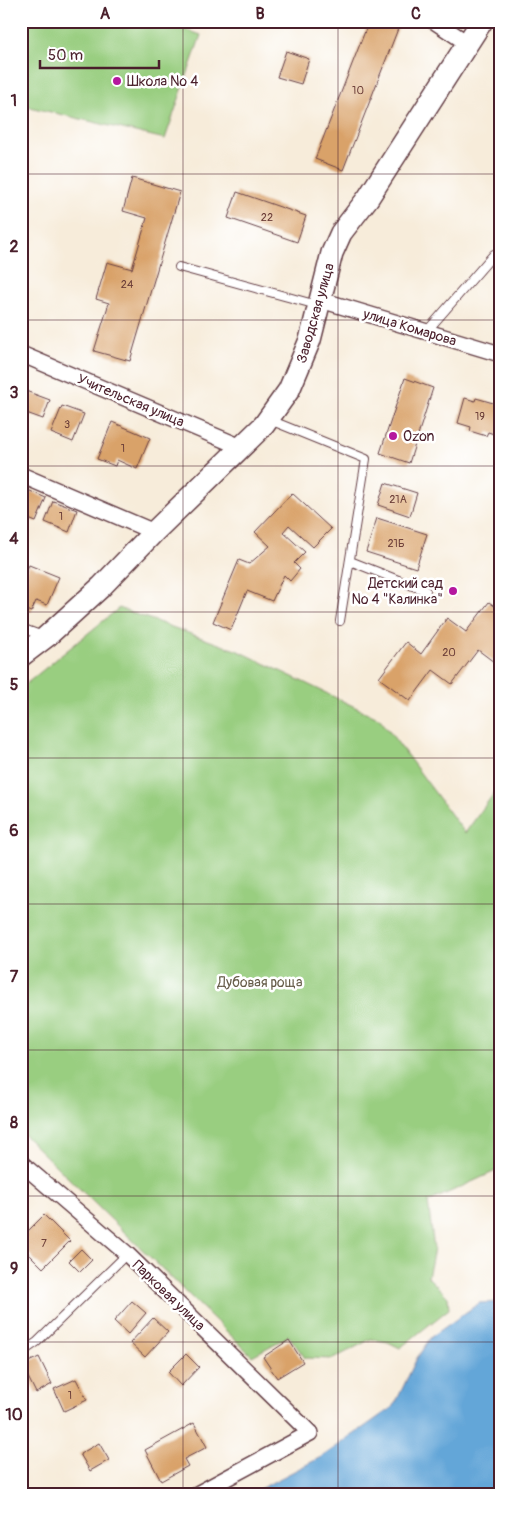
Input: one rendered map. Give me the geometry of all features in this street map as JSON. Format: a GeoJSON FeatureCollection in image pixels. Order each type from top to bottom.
{"type":"FeatureCollection","features":[{"type":"Feature","properties":{"kind":"main road","name":"Заводская улица"},"geometry":{"type":"LineString","coordinates":[[21,656],[46,637],[101,587],[268,419],[289,390],[298,372],[310,340],[332,253],[341,233],[368,198],[482,21]]}},
{"type":"Feature","properties":{"kind":"street"},"geometry":{"type":"LineString","coordinates":[[434,21],[468,43]]}},
{"type":"Feature","properties":{"kind":"street","name":"улица Комарова"},"geometry":{"type":"LineString","coordinates":[[320,302],[427,331],[500,354]]}},
{"type":"Feature","properties":{"kind":"street","name":"Учительская улица"},"geometry":{"type":"LineString","coordinates":[[21,354],[241,447]]}},
{"type":"Feature","properties":{"kind":"street"},"geometry":{"type":"LineString","coordinates":[[21,475],[154,532]]}},
{"type":"Feature","properties":{"kind":"street","name":"Парковая улица"},"geometry":{"type":"LineString","coordinates":[[21,1163],[127,1254],[310,1433],[197,1494]]}},
{"type":"Feature","properties":{"kind":"lane"},"geometry":{"type":"LineString","coordinates":[[427,331],[494,254],[500,257]]}},
{"type":"Feature","properties":{"kind":"lane"},"geometry":{"type":"LineString","coordinates":[[179,267],[320,302]]}},
{"type":"Feature","properties":{"kind":"lane"},"geometry":{"type":"LineString","coordinates":[[268,419],[366,459],[340,622]]}},
{"type":"Feature","properties":{"kind":"lane"},"geometry":{"type":"LineString","coordinates":[[350,561],[426,591]]}},
{"type":"Feature","properties":{"kind":"lane"},"geometry":{"type":"LineString","coordinates":[[21,628],[46,637]]}},
{"type":"Feature","properties":{"kind":"lane"},"geometry":{"type":"LineString","coordinates":[[21,1353],[37,1342],[127,1254]]}},
{"type":"Feature","properties":{"kind":"green space"},"geometry":{"type":"Polygon","coordinates":[[[21,21],[162,21],[201,35],[165,139],[21,105],[21,21]]]}},
{"type":"Feature","properties":{"kind":"green space","name":"Дубовая роща"},"geometry":{"type":"Polygon","coordinates":[[[119,608],[241,652],[380,719],[465,833],[500,785],[500,1169],[428,1202],[434,1249],[428,1277],[448,1297],[449,1309],[400,1348],[388,1342],[371,1339],[333,1359],[305,1358],[289,1336],[252,1356],[21,1132],[21,688],[119,608]]]}},
{"type":"Feature","properties":{"kind":"water"},"geometry":{"type":"Polygon","coordinates":[[[500,1302],[500,1494],[250,1494],[323,1456],[394,1406],[417,1358],[431,1337],[479,1303],[500,1302]]]}},
{"type":"Feature","properties":{"kind":"building"},"geometry":{"type":"Polygon","coordinates":[[[369,21],[401,21],[343,170],[315,159],[369,21]]]}},
{"type":"Feature","properties":{"kind":"building"},"geometry":{"type":"Polygon","coordinates":[[[286,51],[309,59],[301,84],[277,77],[286,51]]]}},
{"type":"Feature","properties":{"kind":"building"},"geometry":{"type":"Polygon","coordinates":[[[132,178],[180,192],[130,361],[94,351],[109,303],[96,299],[107,262],[132,269],[147,218],[123,211],[132,178]]]}},
{"type":"Feature","properties":{"kind":"building"},"geometry":{"type":"Polygon","coordinates":[[[237,192],[306,216],[297,242],[228,218],[237,192]]]}},
{"type":"Feature","properties":{"kind":"building"},"geometry":{"type":"Polygon","coordinates":[[[405,378],[433,388],[409,463],[380,453],[405,378]]]}},
{"type":"Feature","properties":{"kind":"building"},"geometry":{"type":"Polygon","coordinates":[[[23,390],[50,400],[43,419],[21,411],[23,390]]]}},
{"type":"Feature","properties":{"kind":"building"},"geometry":{"type":"Polygon","coordinates":[[[465,398],[475,401],[476,398],[500,405],[500,436],[488,432],[486,436],[470,431],[471,427],[458,423],[465,398]]]}},
{"type":"Feature","properties":{"kind":"building"},"geometry":{"type":"Polygon","coordinates":[[[62,406],[84,414],[73,442],[51,433],[62,406]]]}},
{"type":"Feature","properties":{"kind":"building"},"geometry":{"type":"Polygon","coordinates":[[[112,422],[150,438],[137,469],[117,460],[115,466],[97,459],[112,422]]]}},
{"type":"Feature","properties":{"kind":"building"},"geometry":{"type":"Polygon","coordinates":[[[385,483],[417,493],[410,516],[378,505],[385,483]]]}},
{"type":"Feature","properties":{"kind":"building"},"geometry":{"type":"Polygon","coordinates":[[[21,487],[46,498],[36,522],[21,516],[21,487]]]}},
{"type":"Feature","properties":{"kind":"building"},"geometry":{"type":"Polygon","coordinates":[[[292,493],[331,529],[313,547],[289,525],[283,532],[305,552],[294,563],[300,569],[290,581],[284,575],[272,601],[247,591],[231,630],[213,622],[239,560],[249,564],[270,546],[255,532],[292,493]]]}},
{"type":"Feature","properties":{"kind":"building"},"geometry":{"type":"Polygon","coordinates":[[[53,501],[77,510],[69,532],[45,522],[53,501]]]}},
{"type":"Feature","properties":{"kind":"building"},"geometry":{"type":"Polygon","coordinates":[[[377,518],[427,534],[416,568],[366,552],[377,518]]]}},
{"type":"Feature","properties":{"kind":"building"},"geometry":{"type":"Polygon","coordinates":[[[29,565],[59,577],[47,605],[36,601],[31,612],[21,608],[21,583],[29,565]]]}},
{"type":"Feature","properties":{"kind":"building"},"geometry":{"type":"Polygon","coordinates":[[[489,602],[500,610],[500,663],[498,665],[478,650],[452,684],[433,670],[410,701],[379,678],[406,642],[421,654],[447,618],[466,632],[489,602]]]}},
{"type":"Feature","properties":{"kind":"building"},"geometry":{"type":"Polygon","coordinates":[[[44,1215],[70,1241],[43,1268],[21,1246],[21,1238],[44,1215]]]}},
{"type":"Feature","properties":{"kind":"building"},"geometry":{"type":"Polygon","coordinates":[[[81,1249],[92,1260],[80,1272],[69,1261],[81,1249]]]}},
{"type":"Feature","properties":{"kind":"building"},"geometry":{"type":"Polygon","coordinates":[[[132,1301],[146,1313],[128,1334],[114,1321],[132,1301]]]}},
{"type":"Feature","properties":{"kind":"building"},"geometry":{"type":"Polygon","coordinates":[[[153,1318],[168,1332],[145,1357],[130,1343],[153,1318]]]}},
{"type":"Feature","properties":{"kind":"building"},"geometry":{"type":"Polygon","coordinates":[[[289,1340],[303,1362],[277,1378],[263,1357],[289,1340]]]}},
{"type":"Feature","properties":{"kind":"building"},"geometry":{"type":"Polygon","coordinates":[[[186,1354],[199,1367],[181,1386],[168,1372],[186,1354]]]}},
{"type":"Feature","properties":{"kind":"building"},"geometry":{"type":"Polygon","coordinates":[[[39,1357],[52,1384],[36,1393],[22,1365],[39,1357]]]}},
{"type":"Feature","properties":{"kind":"building"},"geometry":{"type":"Polygon","coordinates":[[[76,1379],[87,1400],[64,1411],[54,1389],[76,1379]]]}},
{"type":"Feature","properties":{"kind":"building"},"geometry":{"type":"Polygon","coordinates":[[[194,1423],[207,1447],[184,1459],[188,1466],[161,1481],[145,1450],[194,1423]]]}},
{"type":"Feature","properties":{"kind":"building"},"geometry":{"type":"Polygon","coordinates":[[[99,1443],[109,1460],[90,1471],[80,1454],[99,1443]]]}},
{"type":"Feature","properties":{"kind":"place","name":"Школа № 4"},"geometry":{"type":"Point","coordinates":[117,81]}},
{"type":"Feature","properties":{"kind":"place","name":"Ozon"},"geometry":{"type":"Point","coordinates":[393,436]}},
{"type":"Feature","properties":{"kind":"place","name":"Детский сад № 4 \"Калинка\""},"geometry":{"type":"Point","coordinates":[453,591]}}]}
